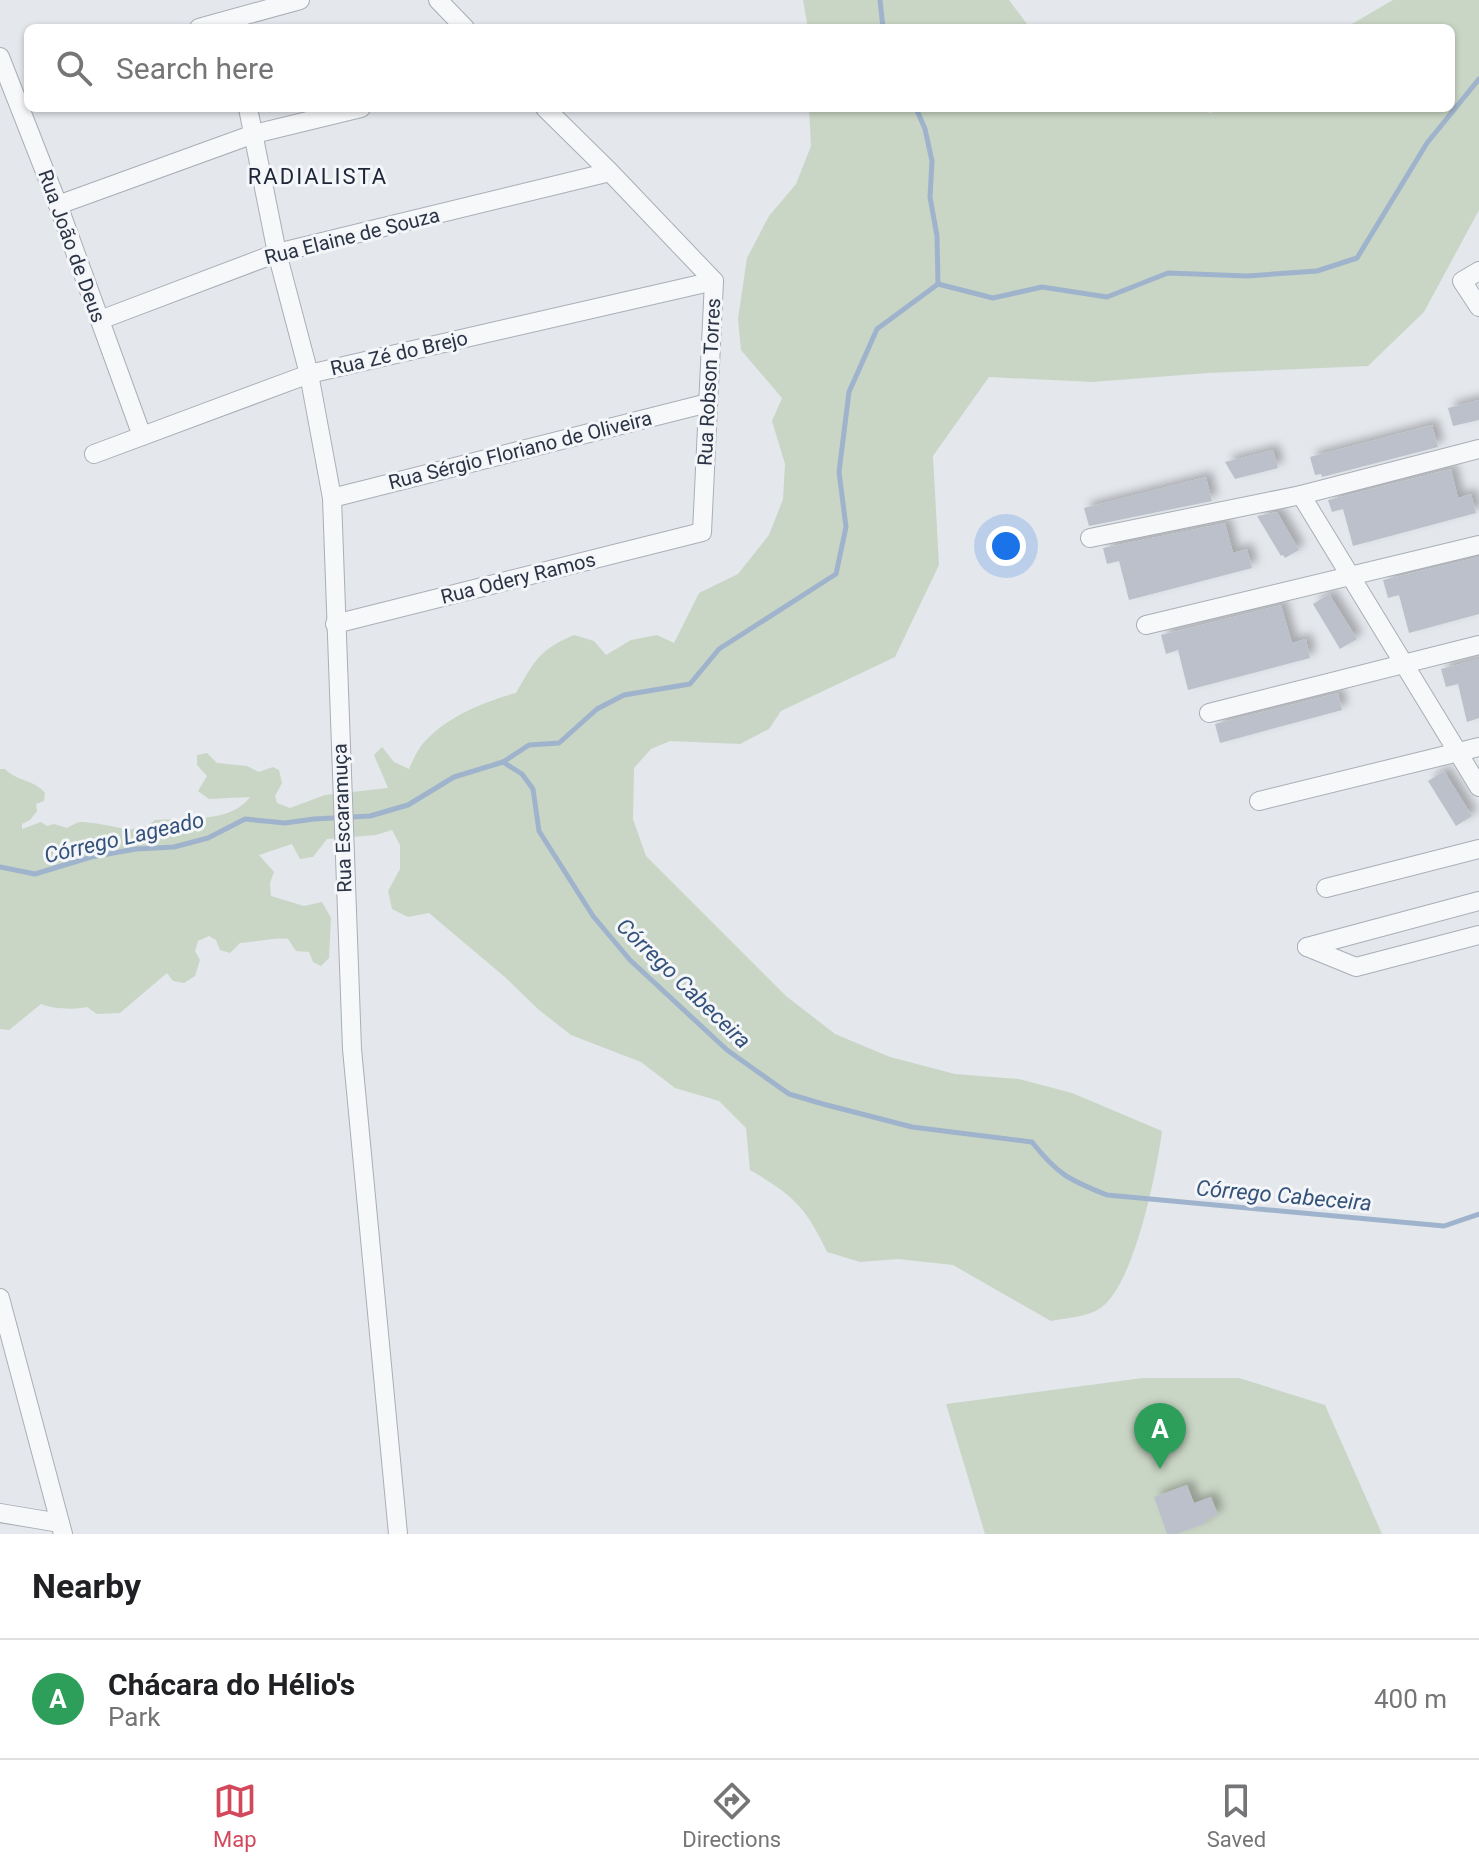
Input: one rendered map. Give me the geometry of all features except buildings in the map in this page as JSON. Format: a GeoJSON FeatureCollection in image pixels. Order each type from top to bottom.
{"type":"FeatureCollection","features":[{"type":"Feature","properties":{"kind":"street"},"geometry":{"type":"LineString","coordinates":[[221,0],[228,23],[300,0]]}},
{"type":"Feature","properties":{"kind":"street"},"geometry":{"type":"LineString","coordinates":[[438,0],[461,24]]}},
{"type":"Feature","properties":{"kind":"street","name":"Rua João de Deus"},"geometry":{"type":"LineString","coordinates":[[0,57],[21,88]]}},
{"type":"Feature","properties":{"kind":"street","name":"Rua João de Deus"},"geometry":{"type":"LineString","coordinates":[[29,112],[58,205],[142,436]]}},
{"type":"Feature","properties":{"kind":"street","name":"Rua Escaramuça"},"geometry":{"type":"LineString","coordinates":[[249,112],[277,253],[309,374],[332,498],[353,1064],[398,1534]]}},
{"type":"Feature","properties":{"kind":"street"},"geometry":{"type":"LineString","coordinates":[[58,205],[254,134],[345,112]]}},
{"type":"Feature","properties":{"kind":"street","name":"Rua Robson Torres"},"geometry":{"type":"LineString","coordinates":[[549,112],[714,281],[702,532]]}},
{"type":"Feature","properties":{"kind":"street","name":"Rua Elaine de Souza"},"geometry":{"type":"LineString","coordinates":[[100,320],[277,253],[610,172]]}},
{"type":"Feature","properties":{"kind":"street"},"geometry":{"type":"LineString","coordinates":[[1471,276],[1479,307]]}},
{"type":"Feature","properties":{"kind":"street","name":"Rua Zé do Brejo"},"geometry":{"type":"LineString","coordinates":[[94,454],[309,374],[714,281]]}},
{"type":"Feature","properties":{"kind":"street","name":"Rua Sérgio Floriano de Oliveira"},"geometry":{"type":"LineString","coordinates":[[332,498],[708,403]]}},
{"type":"Feature","properties":{"kind":"street"},"geometry":{"type":"LineString","coordinates":[[1090,538],[1301,495],[1479,449]]}},
{"type":"Feature","properties":{"kind":"street"},"geometry":{"type":"LineString","coordinates":[[1301,495],[1479,787]]}},
{"type":"Feature","properties":{"kind":"street","name":"Rua Odery Ramos"},"geometry":{"type":"LineString","coordinates":[[335,624],[702,532]]}},
{"type":"Feature","properties":{"kind":"street"},"geometry":{"type":"LineString","coordinates":[[1146,625],[1479,545]]}},
{"type":"Feature","properties":{"kind":"street"},"geometry":{"type":"LineString","coordinates":[[1209,713],[1479,645]]}},
{"type":"Feature","properties":{"kind":"street"},"geometry":{"type":"LineString","coordinates":[[1259,801],[1479,747]]}},
{"type":"Feature","properties":{"kind":"street"},"geometry":{"type":"LineString","coordinates":[[1326,888],[1479,849]]}},
{"type":"Feature","properties":{"kind":"street"},"geometry":{"type":"LineString","coordinates":[[1479,901],[1307,947],[1356,967],[1479,935]]}},
{"type":"Feature","properties":{"kind":"street"},"geometry":{"type":"LineString","coordinates":[[0,1298],[62,1528],[0,1513]]}},
{"type":"Feature","properties":{"kind":"green space"},"geometry":{"type":"Polygon","coordinates":[[[803,0],[1009,0],[1027,24],[807,24],[803,0]]]}},
{"type":"Feature","properties":{"kind":"green space"},"geometry":{"type":"Polygon","coordinates":[[[1393,0],[1479,0],[1479,210],[1424,312],[1368,366],[1092,382],[989,377],[933,456],[939,565],[895,657],[781,711],[769,729],[740,744],[670,741],[651,749],[634,768],[633,819],[646,856],[786,996],[835,1034],[890,1057],[955,1074],[1019,1079],[1072,1093],[1162,1131],[1149,1199],[1133,1254],[1112,1297],[1099,1309],[1082,1316],[1051,1321],[953,1265],[898,1259],[860,1262],[827,1252],[797,1204],[750,1170],[746,1128],[719,1101],[675,1088],[641,1062],[571,1035],[429,913],[408,917],[392,909],[388,891],[400,869],[400,845],[392,830],[376,835],[327,839],[313,857],[300,859],[292,844],[259,855],[274,872],[270,883],[271,896],[304,906],[322,902],[331,918],[329,958],[321,966],[313,962],[309,952],[296,951],[288,939],[240,943],[230,953],[220,950],[216,940],[209,936],[198,941],[195,951],[200,960],[195,976],[184,983],[173,981],[167,973],[120,1013],[97,1014],[87,1007],[63,1008],[41,1004],[9,1030],[0,1029],[0,769],[36,785],[45,793],[44,801],[36,804],[37,811],[22,824],[22,829],[41,822],[47,826],[54,824],[67,828],[83,822],[127,830],[148,826],[155,820],[207,818],[232,811],[250,797],[209,799],[198,791],[207,776],[197,765],[197,755],[207,753],[217,763],[247,766],[259,772],[273,767],[279,770],[282,783],[275,796],[277,803],[290,808],[325,795],[388,788],[374,755],[382,747],[394,762],[409,769],[421,746],[440,727],[477,706],[516,693],[545,651],[574,635],[594,641],[606,655],[631,640],[657,635],[674,643],[699,593],[738,574],[769,535],[783,499],[785,464],[772,421],[782,398],[741,350],[738,319],[747,258],[769,216],[796,184],[811,146],[809,112],[1455,112],[1455,24],[1352,24],[1393,0]]]}},
{"type":"Feature","properties":{"kind":"green space"},"geometry":{"type":"Polygon","coordinates":[[[1143,1378],[1239,1378],[1325,1405],[1382,1534],[985,1534],[946,1404],[1143,1378]]]}},
{"type":"Feature","properties":{"kind":"waterway"},"geometry":{"type":"LineString","coordinates":[[880,0],[883,24]]}},
{"type":"Feature","properties":{"kind":"waterway","name":"Córrego Lageado"},"geometry":{"type":"LineString","coordinates":[[1455,109],[1479,79]]}},
{"type":"Feature","properties":{"kind":"waterway"},"geometry":{"type":"LineString","coordinates":[[918,112],[932,161],[930,197],[937,236],[938,284]]}},
{"type":"Feature","properties":{"kind":"waterway","name":"Córrego Lageado"},"geometry":{"type":"LineString","coordinates":[[938,284],[993,298],[1042,287],[1107,297],[1168,273],[1247,276],[1317,271],[1357,258],[1427,143],[1452,112]]}},
{"type":"Feature","properties":{"kind":"waterway","name":"Córrego Lageado"},"geometry":{"type":"LineString","coordinates":[[0,867],[35,874],[91,857],[136,849],[174,847],[208,838],[245,819],[285,823],[370,816],[408,805],[454,777],[503,762],[529,745],[559,743],[597,709],[624,695],[690,684],[719,649],[836,574],[846,527],[839,472],[849,392],[877,329],[938,284]]}},
{"type":"Feature","properties":{"kind":"waterway","name":"Córrego Cabeceira"},"geometry":{"type":"LineString","coordinates":[[503,762],[522,774],[533,789],[539,831],[593,916],[630,960],[727,1050],[789,1094],[912,1127],[1032,1142],[1065,1175],[1107,1195],[1444,1226],[1479,1214]]}},
{"type":"Feature","properties":{"kind":"place","name":"Chácara do Hélio's"},"geometry":{"type":"Point","coordinates":[1160,1469]}},
{"type":"Feature","properties":{"kind":"district","name":"RADIALISTA"},"geometry":{"type":"Point","coordinates":[318,176]}}]}
